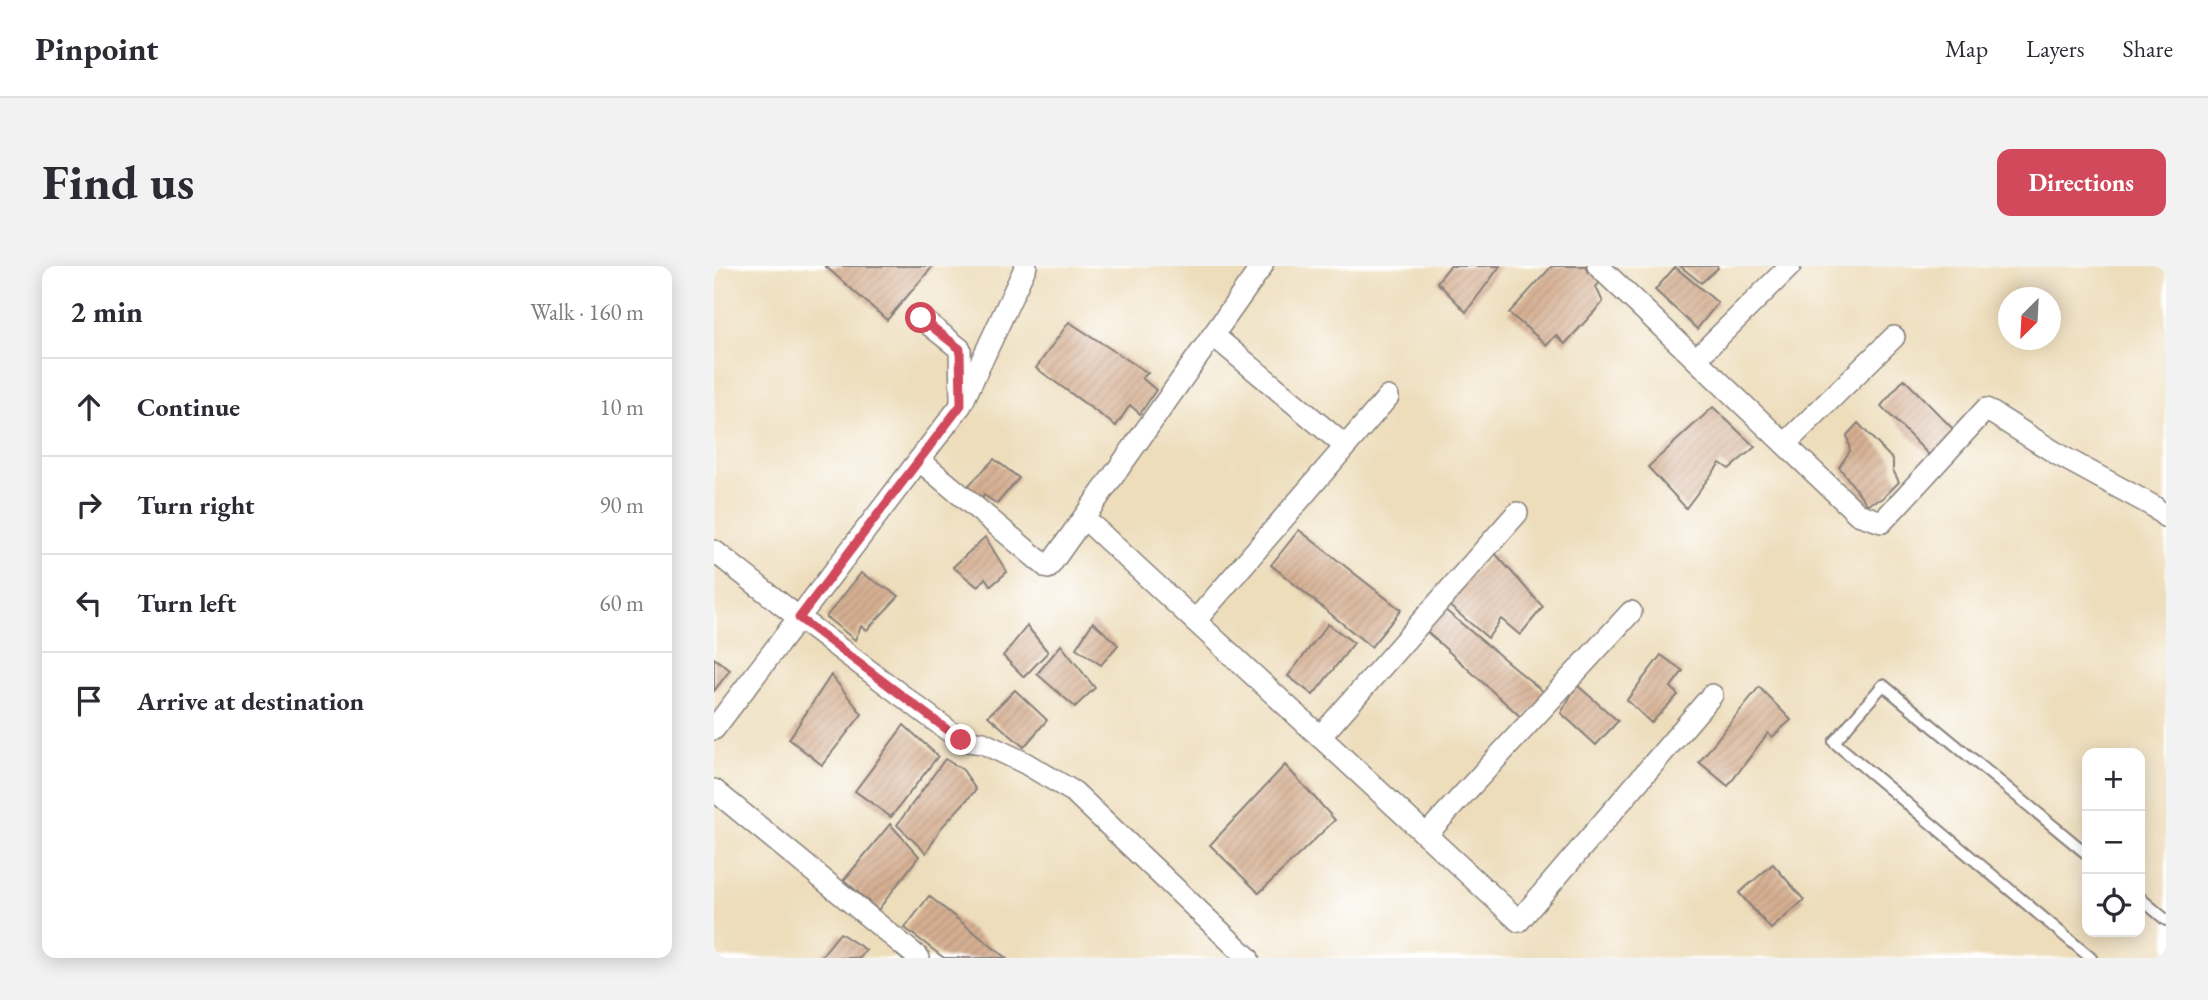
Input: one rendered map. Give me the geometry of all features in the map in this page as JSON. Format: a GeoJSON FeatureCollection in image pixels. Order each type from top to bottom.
{"type":"FeatureCollection","features":[{"type":"Feature","properties":{"kind":"street"},"geometry":{"type":"LineString","coordinates":[[714,730],[961,405],[1027,266]]}},
{"type":"Feature","properties":{"kind":"street"},"geometry":{"type":"LineString","coordinates":[[919,460],[1048,568],[1262,266]]}},
{"type":"Feature","properties":{"kind":"street"},"geometry":{"type":"LineString","coordinates":[[1696,359],[1790,266]]}},
{"type":"Feature","properties":{"kind":"street"},"geometry":{"type":"LineString","coordinates":[[1608,269],[1696,359],[1858,513],[1882,522],[1986,409],[2059,455],[2154,506],[2166,517]]}},
{"type":"Feature","properties":{"kind":"street"},"geometry":{"type":"LineString","coordinates":[[921,318],[960,349],[961,405]]}},
{"type":"Feature","properties":{"kind":"street"},"geometry":{"type":"LineString","coordinates":[[1213,335],[1345,446]]}},
{"type":"Feature","properties":{"kind":"street"},"geometry":{"type":"LineString","coordinates":[[1786,444],[1894,337]]}},
{"type":"Feature","properties":{"kind":"street"},"geometry":{"type":"LineString","coordinates":[[1195,621],[1388,397]]}},
{"type":"Feature","properties":{"kind":"street"},"geometry":{"type":"LineString","coordinates":[[1320,737],[1517,513]]}},
{"type":"Feature","properties":{"kind":"street"},"geometry":{"type":"LineString","coordinates":[[1084,518],[1518,921],[1712,695]]}},
{"type":"Feature","properties":{"kind":"street"},"geometry":{"type":"LineString","coordinates":[[714,551],[961,740],[984,743],[1074,792],[1248,958]]}},
{"type":"Feature","properties":{"kind":"street"},"geometry":{"type":"LineString","coordinates":[[1426,835],[1631,612]]}},
{"type":"Feature","properties":{"kind":"street"},"geometry":{"type":"LineString","coordinates":[[714,790],[919,958]]}},
{"type":"Feature","properties":{"kind":"lane"},"geometry":{"type":"LineString","coordinates":[[2082,850],[1883,685],[1834,742],[2091,958]]}},
{"type":"Feature","properties":{"kind":"lane"},"geometry":{"type":"LineString","coordinates":[[2145,902],[2166,920]]}},
{"type":"Feature","properties":{"kind":"building"},"geometry":{"type":"Polygon","coordinates":[[[825,266],[933,266],[887,320],[825,266]]]}},
{"type":"Feature","properties":{"kind":"building"},"geometry":{"type":"Polygon","coordinates":[[[1450,266],[1500,266],[1466,312],[1437,282],[1450,266]]]}},
{"type":"Feature","properties":{"kind":"building"},"geometry":{"type":"Polygon","coordinates":[[[1552,266],[1586,266],[1602,279],[1596,287],[1603,302],[1565,344],[1556,335],[1547,345],[1509,313],[1552,266]]]}},
{"type":"Feature","properties":{"kind":"building"},"geometry":{"type":"Polygon","coordinates":[[[1680,266],[1717,266],[1718,268],[1701,283],[1680,266]]]}},
{"type":"Feature","properties":{"kind":"building"},"geometry":{"type":"Polygon","coordinates":[[[1675,267],[1718,303],[1697,329],[1655,290],[1675,267]]]}},
{"type":"Feature","properties":{"kind":"building"},"geometry":{"type":"Polygon","coordinates":[[[1069,322],[1148,373],[1142,378],[1156,390],[1140,414],[1130,405],[1116,426],[1036,368],[1069,322]]]}},
{"type":"Feature","properties":{"kind":"building"},"geometry":{"type":"Polygon","coordinates":[[[1904,379],[1957,433],[1932,458],[1881,406],[1904,379]]]}},
{"type":"Feature","properties":{"kind":"building"},"geometry":{"type":"Polygon","coordinates":[[[1713,407],[1755,447],[1729,469],[1720,463],[1686,508],[1648,467],[1713,407]]]}},
{"type":"Feature","properties":{"kind":"building"},"geometry":{"type":"Polygon","coordinates":[[[1858,423],[1893,460],[1893,470],[1899,482],[1882,499],[1867,504],[1839,467],[1850,451],[1847,435],[1858,423]]]}},
{"type":"Feature","properties":{"kind":"building"},"geometry":{"type":"Polygon","coordinates":[[[994,459],[1019,478],[997,504],[984,495],[980,503],[963,491],[994,459]]]}},
{"type":"Feature","properties":{"kind":"building"},"geometry":{"type":"Polygon","coordinates":[[[1299,530],[1401,610],[1371,647],[1271,565],[1299,530]]]}},
{"type":"Feature","properties":{"kind":"building"},"geometry":{"type":"Polygon","coordinates":[[[985,537],[1007,572],[991,586],[985,578],[978,587],[953,567],[985,537]]]}},
{"type":"Feature","properties":{"kind":"building"},"geometry":{"type":"Polygon","coordinates":[[[1494,552],[1543,607],[1520,635],[1501,619],[1488,638],[1446,603],[1494,552]]]}},
{"type":"Feature","properties":{"kind":"building"},"geometry":{"type":"Polygon","coordinates":[[[861,573],[899,596],[867,630],[861,626],[855,640],[826,617],[861,573]]]}},
{"type":"Feature","properties":{"kind":"building"},"geometry":{"type":"Polygon","coordinates":[[[1444,609],[1546,694],[1523,719],[1425,630],[1444,609]]]}},
{"type":"Feature","properties":{"kind":"building"},"geometry":{"type":"Polygon","coordinates":[[[1093,622],[1118,645],[1101,665],[1076,648],[1093,622]]]}},
{"type":"Feature","properties":{"kind":"building"},"geometry":{"type":"Polygon","coordinates":[[[1328,624],[1354,643],[1313,695],[1288,676],[1328,624]]]}},
{"type":"Feature","properties":{"kind":"building"},"geometry":{"type":"Polygon","coordinates":[[[1027,626],[1048,652],[1024,677],[1003,656],[1027,626]]]}},
{"type":"Feature","properties":{"kind":"building"},"geometry":{"type":"Polygon","coordinates":[[[1061,645],[1095,688],[1075,707],[1037,674],[1061,645]]]}},
{"type":"Feature","properties":{"kind":"building"},"geometry":{"type":"Polygon","coordinates":[[[1661,655],[1683,671],[1671,687],[1678,695],[1651,723],[1627,700],[1661,655]]]}},
{"type":"Feature","properties":{"kind":"building"},"geometry":{"type":"Polygon","coordinates":[[[714,658],[730,670],[714,691],[714,658]]]}},
{"type":"Feature","properties":{"kind":"building"},"geometry":{"type":"Polygon","coordinates":[[[831,675],[862,714],[822,765],[789,739],[831,675]]]}},
{"type":"Feature","properties":{"kind":"building"},"geometry":{"type":"Polygon","coordinates":[[[1577,685],[1618,721],[1596,745],[1561,713],[1577,685]]]}},
{"type":"Feature","properties":{"kind":"building"},"geometry":{"type":"Polygon","coordinates":[[[1759,687],[1791,720],[1772,737],[1768,733],[1728,786],[1699,762],[1759,687]]]}},
{"type":"Feature","properties":{"kind":"building"},"geometry":{"type":"Polygon","coordinates":[[[1015,690],[1047,720],[1024,747],[988,716],[1015,690]]]}},
{"type":"Feature","properties":{"kind":"building"},"geometry":{"type":"Polygon","coordinates":[[[904,725],[938,756],[891,817],[855,791],[904,725]]]}},
{"type":"Feature","properties":{"kind":"building"},"geometry":{"type":"Polygon","coordinates":[[[945,759],[963,770],[976,790],[941,828],[926,853],[897,825],[945,759]]]}},
{"type":"Feature","properties":{"kind":"building"},"geometry":{"type":"Polygon","coordinates":[[[1285,765],[1335,820],[1259,893],[1210,845],[1285,765]]]}},
{"type":"Feature","properties":{"kind":"building"},"geometry":{"type":"Polygon","coordinates":[[[890,824],[919,856],[878,910],[844,880],[890,824]]]}},
{"type":"Feature","properties":{"kind":"building"},"geometry":{"type":"Polygon","coordinates":[[[1773,864],[1804,900],[1771,929],[1739,893],[1773,864]]]}},
{"type":"Feature","properties":{"kind":"building"},"geometry":{"type":"Polygon","coordinates":[[[929,896],[1006,958],[944,958],[905,928],[929,896]]]}},
{"type":"Feature","properties":{"kind":"building"},"geometry":{"type":"Polygon","coordinates":[[[840,933],[866,950],[860,958],[820,958],[840,933]]]}},
{"type":"Feature","properties":{"kind":"route"},"geometry":{"type":"LineString","coordinates":[[921,318],[960,349],[961,405],[799,618],[961,740]]}}]}
